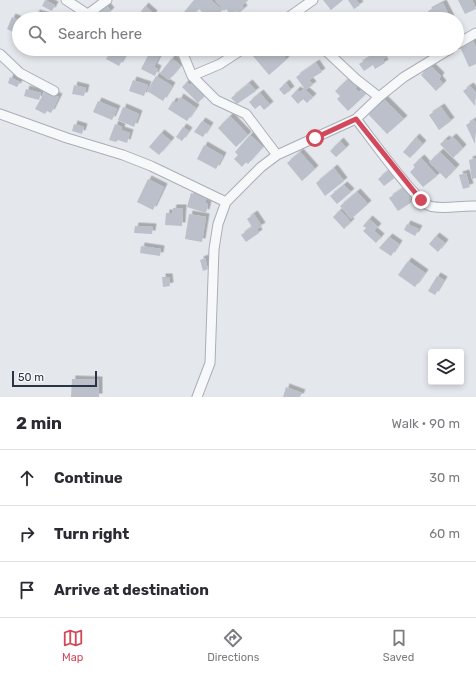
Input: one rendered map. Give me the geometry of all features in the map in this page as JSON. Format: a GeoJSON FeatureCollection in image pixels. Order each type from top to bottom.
{"type":"FeatureCollection","features":[{"type":"Feature","properties":{"kind":"street"},"geometry":{"type":"LineString","coordinates":[[66,0],[86,12]]}},
{"type":"Feature","properties":{"kind":"street"},"geometry":{"type":"LineString","coordinates":[[96,12],[107,0]]}},
{"type":"Feature","properties":{"kind":"street"},"geometry":{"type":"LineString","coordinates":[[295,12],[302,3],[313,0]]}},
{"type":"Feature","properties":{"kind":"street"},"geometry":{"type":"LineString","coordinates":[[464,40],[476,33]]}},
{"type":"Feature","properties":{"kind":"street"},"geometry":{"type":"LineString","coordinates":[[0,54],[20,73],[54,91]]}},
{"type":"Feature","properties":{"kind":"street"},"geometry":{"type":"LineString","coordinates":[[184,56],[192,76],[216,100],[246,114],[277,155]]}},
{"type":"Feature","properties":{"kind":"street"},"geometry":{"type":"LineString","coordinates":[[192,76],[220,64],[232,56]]}},
{"type":"Feature","properties":{"kind":"street"},"geometry":{"type":"LineString","coordinates":[[331,56],[356,79],[379,97]]}},
{"type":"Feature","properties":{"kind":"street"},"geometry":{"type":"LineString","coordinates":[[197,397],[210,363],[214,249],[218,224],[226,202],[261,167],[277,155],[356,119],[379,97],[404,77],[438,56]]}},
{"type":"Feature","properties":{"kind":"street"},"geometry":{"type":"LineString","coordinates":[[0,114],[151,166],[226,202]]}},
{"type":"Feature","properties":{"kind":"street"},"geometry":{"type":"LineString","coordinates":[[356,119],[390,164],[428,206],[476,206]]}},
{"type":"Feature","properties":{"kind":"building"},"geometry":{"type":"Polygon","coordinates":[[[45,0],[55,5],[52,11],[42,6],[45,0]]]}},
{"type":"Feature","properties":{"kind":"building"},"geometry":{"type":"Polygon","coordinates":[[[194,0],[211,0],[222,10],[220,12],[202,12],[199,9],[196,12],[184,12],[194,0]]]}},
{"type":"Feature","properties":{"kind":"building"},"geometry":{"type":"Polygon","coordinates":[[[215,0],[247,1],[242,6],[244,9],[240,12],[228,12],[226,9],[224,11],[215,0]]]}},
{"type":"Feature","properties":{"kind":"building"},"geometry":{"type":"Polygon","coordinates":[[[323,0],[343,0],[331,10],[323,0]]]}},
{"type":"Feature","properties":{"kind":"building"},"geometry":{"type":"Polygon","coordinates":[[[348,0],[356,0],[360,5],[354,9],[348,0]]]}},
{"type":"Feature","properties":{"kind":"building"},"geometry":{"type":"Polygon","coordinates":[[[458,0],[472,0],[476,9],[465,14],[458,0]]]}},
{"type":"Feature","properties":{"kind":"building"},"geometry":{"type":"Polygon","coordinates":[[[443,3],[448,12],[428,12],[443,3]]]}},
{"type":"Feature","properties":{"kind":"building"},"geometry":{"type":"Polygon","coordinates":[[[106,5],[111,11],[110,12],[98,12],[106,5]]]}},
{"type":"Feature","properties":{"kind":"building"},"geometry":{"type":"Polygon","coordinates":[[[145,6],[152,12],[140,12],[145,6]]]}},
{"type":"Feature","properties":{"kind":"building"},"geometry":{"type":"Polygon","coordinates":[[[12,17],[12,32],[7,29],[12,17]]]}},
{"type":"Feature","properties":{"kind":"building"},"geometry":{"type":"Polygon","coordinates":[[[473,41],[476,48],[476,64],[469,67],[464,56],[464,45],[473,41]]]}},
{"type":"Feature","properties":{"kind":"building"},"geometry":{"type":"Polygon","coordinates":[[[108,56],[125,56],[119,66],[106,59],[108,56]]]}},
{"type":"Feature","properties":{"kind":"building"},"geometry":{"type":"Polygon","coordinates":[[[148,56],[160,56],[154,67],[158,69],[155,76],[141,69],[148,56]]]}},
{"type":"Feature","properties":{"kind":"building"},"geometry":{"type":"Polygon","coordinates":[[[253,56],[285,56],[284,57],[286,60],[269,75],[253,56]]]}},
{"type":"Feature","properties":{"kind":"building"},"geometry":{"type":"Polygon","coordinates":[[[372,56],[388,56],[383,59],[385,63],[375,69],[373,65],[364,71],[359,64],[372,56]]]}},
{"type":"Feature","properties":{"kind":"building"},"geometry":{"type":"Polygon","coordinates":[[[172,58],[181,66],[169,80],[160,73],[172,58]]]}},
{"type":"Feature","properties":{"kind":"building"},"geometry":{"type":"Polygon","coordinates":[[[316,63],[322,72],[309,80],[313,85],[305,90],[313,97],[307,103],[303,99],[298,104],[291,96],[297,90],[300,92],[304,88],[296,77],[316,63]]]}},
{"type":"Feature","properties":{"kind":"building"},"geometry":{"type":"Polygon","coordinates":[[[430,65],[441,76],[439,79],[443,84],[436,91],[421,75],[430,65]]]}},
{"type":"Feature","properties":{"kind":"building"},"geometry":{"type":"Polygon","coordinates":[[[156,76],[172,86],[163,101],[147,91],[156,76]]]}},
{"type":"Feature","properties":{"kind":"building"},"geometry":{"type":"Polygon","coordinates":[[[10,77],[20,82],[17,87],[8,83],[10,77]]]}},
{"type":"Feature","properties":{"kind":"building"},"geometry":{"type":"Polygon","coordinates":[[[350,77],[358,86],[355,88],[359,92],[363,89],[367,93],[348,111],[337,99],[340,96],[335,91],[350,77]]]}},
{"type":"Feature","properties":{"kind":"building"},"geometry":{"type":"Polygon","coordinates":[[[133,80],[148,85],[144,96],[129,91],[133,80]]]}},
{"type":"Feature","properties":{"kind":"building"},"geometry":{"type":"Polygon","coordinates":[[[194,81],[207,93],[198,103],[182,87],[187,82],[190,85],[194,81]]]}},
{"type":"Feature","properties":{"kind":"building"},"geometry":{"type":"Polygon","coordinates":[[[249,83],[256,91],[237,104],[231,98],[249,83]]]}},
{"type":"Feature","properties":{"kind":"building"},"geometry":{"type":"Polygon","coordinates":[[[286,83],[291,90],[284,95],[279,89],[286,83]]]}},
{"type":"Feature","properties":{"kind":"building"},"geometry":{"type":"Polygon","coordinates":[[[74,85],[86,88],[84,96],[72,94],[74,85]]]}},
{"type":"Feature","properties":{"kind":"building"},"geometry":{"type":"Polygon","coordinates":[[[470,86],[476,93],[475,106],[463,91],[470,86]]]}},
{"type":"Feature","properties":{"kind":"building"},"geometry":{"type":"Polygon","coordinates":[[[26,89],[41,93],[39,100],[24,96],[26,89]]]}},
{"type":"Feature","properties":{"kind":"building"},"geometry":{"type":"Polygon","coordinates":[[[45,91],[59,97],[51,113],[47,111],[45,114],[35,109],[45,91]]]}},
{"type":"Feature","properties":{"kind":"building"},"geometry":{"type":"Polygon","coordinates":[[[260,93],[270,105],[264,110],[260,105],[255,109],[249,102],[260,93]]]}},
{"type":"Feature","properties":{"kind":"building"},"geometry":{"type":"Polygon","coordinates":[[[180,97],[196,108],[187,121],[168,109],[173,101],[177,103],[180,97]]]}},
{"type":"Feature","properties":{"kind":"building"},"geometry":{"type":"Polygon","coordinates":[[[384,99],[404,119],[387,134],[368,114],[384,99]]]}},
{"type":"Feature","properties":{"kind":"building"},"geometry":{"type":"Polygon","coordinates":[[[98,101],[117,109],[112,120],[93,112],[98,101]]]}},
{"type":"Feature","properties":{"kind":"building"},"geometry":{"type":"Polygon","coordinates":[[[123,107],[139,114],[134,127],[118,120],[123,107]]]}},
{"type":"Feature","properties":{"kind":"building"},"geometry":{"type":"Polygon","coordinates":[[[441,107],[451,121],[439,130],[429,115],[441,107]]]}},
{"type":"Feature","properties":{"kind":"building"},"geometry":{"type":"Polygon","coordinates":[[[230,116],[248,135],[236,147],[218,128],[230,116]]]}},
{"type":"Feature","properties":{"kind":"building"},"geometry":{"type":"Polygon","coordinates":[[[474,120],[476,123],[475,144],[466,125],[474,120]]]}},
{"type":"Feature","properties":{"kind":"building"},"geometry":{"type":"Polygon","coordinates":[[[202,121],[210,126],[203,137],[194,132],[202,121]]]}},
{"type":"Feature","properties":{"kind":"building"},"geometry":{"type":"Polygon","coordinates":[[[74,124],[84,127],[82,134],[72,131],[74,124]]]}},
{"type":"Feature","properties":{"kind":"building"},"geometry":{"type":"Polygon","coordinates":[[[115,124],[122,127],[121,130],[130,133],[127,143],[118,140],[116,142],[109,140],[115,124]]]}},
{"type":"Feature","properties":{"kind":"building"},"geometry":{"type":"Polygon","coordinates":[[[183,127],[189,131],[182,141],[176,137],[183,127]]]}},
{"type":"Feature","properties":{"kind":"building"},"geometry":{"type":"Polygon","coordinates":[[[161,133],[171,141],[159,155],[149,147],[161,133]]]}},
{"type":"Feature","properties":{"kind":"building"},"geometry":{"type":"Polygon","coordinates":[[[250,135],[263,147],[248,164],[246,162],[242,167],[234,159],[238,155],[235,152],[250,135]]]}},
{"type":"Feature","properties":{"kind":"building"},"geometry":{"type":"Polygon","coordinates":[[[416,137],[423,144],[410,158],[403,152],[416,137]]]}},
{"type":"Feature","properties":{"kind":"building"},"geometry":{"type":"Polygon","coordinates":[[[453,137],[463,148],[453,158],[440,144],[446,139],[448,141],[453,137]]]}},
{"type":"Feature","properties":{"kind":"building"},"geometry":{"type":"Polygon","coordinates":[[[340,141],[346,148],[336,157],[330,151],[340,141]]]}},
{"type":"Feature","properties":{"kind":"building"},"geometry":{"type":"Polygon","coordinates":[[[204,145],[223,156],[216,169],[197,159],[204,145]]]}},
{"type":"Feature","properties":{"kind":"building"},"geometry":{"type":"Polygon","coordinates":[[[300,152],[315,169],[302,181],[287,163],[300,152]]]}},
{"type":"Feature","properties":{"kind":"building"},"geometry":{"type":"Polygon","coordinates":[[[440,152],[456,168],[446,179],[429,162],[440,152]]]}},
{"type":"Feature","properties":{"kind":"building"},"geometry":{"type":"Polygon","coordinates":[[[421,158],[437,176],[423,187],[410,172],[415,167],[413,165],[421,158]]]}},
{"type":"Feature","properties":{"kind":"building"},"geometry":{"type":"Polygon","coordinates":[[[476,158],[476,178],[472,179],[469,160],[476,158]]]}},
{"type":"Feature","properties":{"kind":"building"},"geometry":{"type":"Polygon","coordinates":[[[334,168],[344,181],[325,196],[316,183],[334,168]]]}},
{"type":"Feature","properties":{"kind":"building"},"geometry":{"type":"Polygon","coordinates":[[[390,169],[397,176],[384,186],[378,179],[390,169]]]}},
{"type":"Feature","properties":{"kind":"building"},"geometry":{"type":"Polygon","coordinates":[[[466,173],[470,187],[463,189],[459,175],[466,173]]]}},
{"type":"Feature","properties":{"kind":"building"},"geometry":{"type":"Polygon","coordinates":[[[148,179],[164,187],[153,210],[137,202],[148,179]]]}},
{"type":"Feature","properties":{"kind":"building"},"geometry":{"type":"Polygon","coordinates":[[[344,185],[351,192],[337,204],[330,196],[344,185]]]}},
{"type":"Feature","properties":{"kind":"building"},"geometry":{"type":"Polygon","coordinates":[[[405,187],[414,197],[410,199],[412,202],[398,211],[389,198],[405,187]]]}},
{"type":"Feature","properties":{"kind":"building"},"geometry":{"type":"Polygon","coordinates":[[[357,192],[368,204],[351,219],[340,206],[357,192]]]}},
{"type":"Feature","properties":{"kind":"building"},"geometry":{"type":"Polygon","coordinates":[[[191,193],[207,197],[205,203],[208,204],[206,213],[187,207],[191,193]]]}},
{"type":"Feature","properties":{"kind":"building"},"geometry":{"type":"Polygon","coordinates":[[[173,208],[183,208],[182,226],[165,225],[166,213],[172,213],[173,208]]]}},
{"type":"Feature","properties":{"kind":"building"},"geometry":{"type":"Polygon","coordinates":[[[340,210],[351,222],[344,229],[333,217],[340,210]]]}},
{"type":"Feature","properties":{"kind":"building"},"geometry":{"type":"Polygon","coordinates":[[[189,214],[206,217],[202,242],[185,239],[189,214]]]}},
{"type":"Feature","properties":{"kind":"building"},"geometry":{"type":"Polygon","coordinates":[[[254,214],[262,226],[257,229],[259,233],[246,242],[241,235],[252,227],[247,219],[254,214]]]}},
{"type":"Feature","properties":{"kind":"building"},"geometry":{"type":"Polygon","coordinates":[[[369,219],[378,227],[374,231],[381,237],[376,243],[363,231],[366,228],[363,226],[369,219]]]}},
{"type":"Feature","properties":{"kind":"building"},"geometry":{"type":"Polygon","coordinates":[[[407,224],[419,229],[415,236],[404,230],[407,224]]]}},
{"type":"Feature","properties":{"kind":"building"},"geometry":{"type":"Polygon","coordinates":[[[135,226],[153,227],[152,234],[134,233],[135,226]]]}},
{"type":"Feature","properties":{"kind":"building"},"geometry":{"type":"Polygon","coordinates":[[[436,236],[445,243],[438,252],[429,244],[436,236]]]}},
{"type":"Feature","properties":{"kind":"building"},"geometry":{"type":"Polygon","coordinates":[[[389,237],[399,244],[391,256],[379,248],[389,237]]]}},
{"type":"Feature","properties":{"kind":"building"},"geometry":{"type":"Polygon","coordinates":[[[141,246],[161,249],[160,256],[140,253],[141,246]]]}},
{"type":"Feature","properties":{"kind":"building"},"geometry":{"type":"Polygon","coordinates":[[[205,258],[208,269],[203,271],[200,260],[205,258]]]}},
{"type":"Feature","properties":{"kind":"building"},"geometry":{"type":"Polygon","coordinates":[[[408,261],[425,273],[415,287],[398,275],[408,261]]]}},
{"type":"Feature","properties":{"kind":"building"},"geometry":{"type":"Polygon","coordinates":[[[437,276],[444,280],[435,295],[428,291],[437,276]]]}},
{"type":"Feature","properties":{"kind":"building"},"geometry":{"type":"Polygon","coordinates":[[[162,277],[169,277],[170,286],[163,287],[162,277]]]}},
{"type":"Feature","properties":{"kind":"building"},"geometry":{"type":"Polygon","coordinates":[[[72,379],[99,380],[99,397],[71,397],[72,379]]]}},
{"type":"Feature","properties":{"kind":"building"},"geometry":{"type":"Polygon","coordinates":[[[286,387],[302,393],[300,397],[283,397],[286,387]]]}},
{"type":"Feature","properties":{"kind":"route"},"geometry":{"type":"LineString","coordinates":[[315,138],[356,119],[390,164],[421,200]]}}]}
